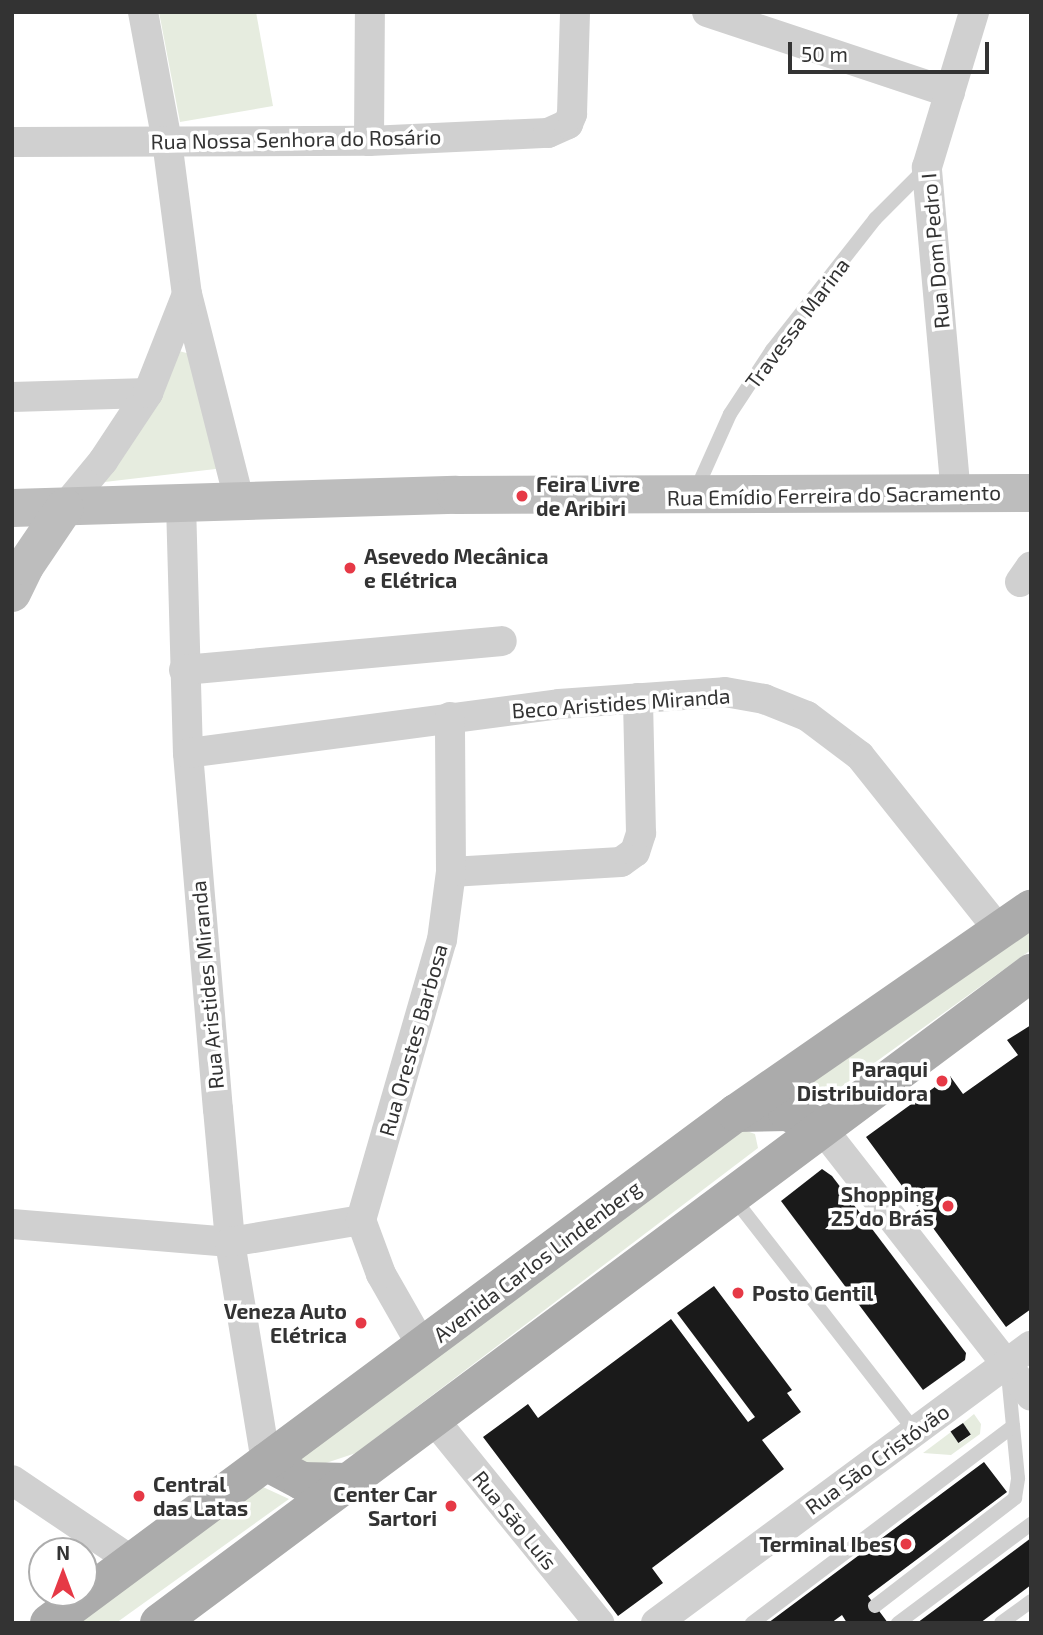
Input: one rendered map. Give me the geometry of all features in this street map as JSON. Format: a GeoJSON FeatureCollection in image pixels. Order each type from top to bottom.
{"type":"FeatureCollection","features":[{"type":"Feature","properties":{"kind":"main road","name":"Avenida Carlos Lindenberg"},"geometry":{"type":"LineString","coordinates":[[49,1623],[736,1113],[1031,909]]}},
{"type":"Feature","properties":{"kind":"main road"},"geometry":{"type":"LineString","coordinates":[[177,1618],[431,1416],[1031,973]]}},
{"type":"Feature","properties":{"kind":"main road"},"geometry":{"type":"LineString","coordinates":[[736,1113],[787,1112],[821,1127]]}},
{"type":"Feature","properties":{"kind":"main road"},"geometry":{"type":"LineString","coordinates":[[266,1462],[302,1481],[348,1482]]}},
{"type":"Feature","properties":{"kind":"street"},"geometry":{"type":"LineString","coordinates":[[143,12],[167,141],[187,294],[205,356],[240,503]]}},
{"type":"Feature","properties":{"kind":"street"},"geometry":{"type":"LineString","coordinates":[[369,141],[370,12]]}},
{"type":"Feature","properties":{"kind":"street","name":"Rua Nossa Senhora do Rosário"},"geometry":{"type":"LineString","coordinates":[[12,142],[369,141],[548,133],[568,124],[572,114],[575,12]]}},
{"type":"Feature","properties":{"kind":"street"},"geometry":{"type":"LineString","coordinates":[[707,12],[950,93]]}},
{"type":"Feature","properties":{"kind":"street","name":"Rua Dom Pedro I"},"geometry":{"type":"LineString","coordinates":[[956,495],[927,166],[974,12]]}},
{"type":"Feature","properties":{"kind":"street"},"geometry":{"type":"LineString","coordinates":[[12,593],[24,566],[65,507],[103,461],[148,393],[187,294]]}},
{"type":"Feature","properties":{"kind":"street"},"geometry":{"type":"LineString","coordinates":[[165,354],[188,341],[205,356]]}},
{"type":"Feature","properties":{"kind":"street"},"geometry":{"type":"LineString","coordinates":[[12,397],[148,393]]}},
{"type":"Feature","properties":{"kind":"street","name":"Rua Emídio Ferreira do Sacramento"},"geometry":{"type":"LineString","coordinates":[[12,508],[344,498],[1031,493]]}},
{"type":"Feature","properties":{"kind":"street","name":"Rua Aristides Miranda"},"geometry":{"type":"LineString","coordinates":[[181,504],[188,753],[230,1242],[266,1462]]}},
{"type":"Feature","properties":{"kind":"street"},"geometry":{"type":"LineString","coordinates":[[184,670],[502,642]]}},
{"type":"Feature","properties":{"kind":"street","name":"Beco Aristides Miranda"},"geometry":{"type":"LineString","coordinates":[[188,753],[450,717],[638,698],[725,692],[764,699],[807,716],[835,733],[860,756],[999,930]]}},
{"type":"Feature","properties":{"kind":"street"},"geometry":{"type":"LineString","coordinates":[[451,872],[621,862],[635,852],[640,833],[638,698]]}},
{"type":"Feature","properties":{"kind":"street","name":"Rua Orestes Barbosa"},"geometry":{"type":"LineString","coordinates":[[361,1220],[442,940],[451,872],[450,717]]}},
{"type":"Feature","properties":{"kind":"street"},"geometry":{"type":"LineString","coordinates":[[821,1127],[1031,1396]]}},
{"type":"Feature","properties":{"kind":"street"},"geometry":{"type":"LineString","coordinates":[[12,1224],[230,1242],[361,1220],[382,1275],[422,1346]]}},
{"type":"Feature","properties":{"kind":"street","name":"Rua São Cristóvão"},"geometry":{"type":"LineString","coordinates":[[656,1623],[1031,1346]]}},
{"type":"Feature","properties":{"kind":"street","name":"Rua São Luís"},"geometry":{"type":"LineString","coordinates":[[431,1416],[599,1623]]}},
{"type":"Feature","properties":{"kind":"street"},"geometry":{"type":"LineString","coordinates":[[12,1480],[132,1561]]}},
{"type":"Feature","properties":{"kind":"lane","name":"Travessa Marina"},"geometry":{"type":"LineString","coordinates":[[692,497],[730,414],[772,350],[875,219],[927,166]]}},
{"type":"Feature","properties":{"kind":"lane"},"geometry":{"type":"LineString","coordinates":[[732,1195],[915,1431]]}},
{"type":"Feature","properties":{"kind":"lane"},"geometry":{"type":"LineString","coordinates":[[875,1606],[971,1534],[1015,1497],[1018,1478],[1007,1363]]}},
{"type":"Feature","properties":{"kind":"lane"},"geometry":{"type":"LineString","coordinates":[[752,1623],[1013,1426]]}},
{"type":"Feature","properties":{"kind":"lane"},"geometry":{"type":"LineString","coordinates":[[899,1622],[1031,1524]]}},
{"type":"Feature","properties":{"kind":"lane"},"geometry":{"type":"LineString","coordinates":[[1001,1623],[1031,1601]]}},
{"type":"Feature","properties":{"kind":"shaded area"},"geometry":{"type":"Polygon","coordinates":[[[159,12],[256,12],[273,106],[180,122],[159,12]]]}},
{"type":"Feature","properties":{"kind":"shaded area"},"geometry":{"type":"Polygon","coordinates":[[[175,350],[198,356],[224,468],[96,483],[175,350]]]}},
{"type":"Feature","properties":{"kind":"shaded area"},"geometry":{"type":"Polygon","coordinates":[[[1031,929],[1031,950],[816,1105],[793,1092],[1031,929]]]}},
{"type":"Feature","properties":{"kind":"shaded area"},"geometry":{"type":"Polygon","coordinates":[[[741,1129],[755,1134],[758,1148],[356,1453],[320,1465],[296,1462],[741,1129]]]}},
{"type":"Feature","properties":{"kind":"shaded area"},"geometry":{"type":"Polygon","coordinates":[[[974,1414],[981,1424],[980,1434],[951,1455],[923,1453],[951,1432],[960,1443],[971,1435],[963,1423],[974,1414]]]}},
{"type":"Feature","properties":{"kind":"shaded area"},"geometry":{"type":"Polygon","coordinates":[[[263,1487],[289,1499],[116,1623],[77,1623],[263,1487]]]}},
{"type":"Feature","properties":{"kind":"building"},"geometry":{"type":"Polygon","coordinates":[[[1031,1025],[1031,1309],[1006,1327],[866,1137],[950,1076],[963,1094],[1018,1055],[1007,1040],[1031,1025]]]}},
{"type":"Feature","properties":{"kind":"building"},"geometry":{"type":"Polygon","coordinates":[[[822,1169],[832,1176],[966,1353],[965,1360],[923,1390],[781,1201],[822,1169]]]}},
{"type":"Feature","properties":{"kind":"building"},"geometry":{"type":"Polygon","coordinates":[[[714,1286],[792,1390],[787,1393],[801,1412],[762,1440],[784,1469],[652,1568],[663,1583],[618,1616],[483,1437],[528,1404],[538,1418],[671,1319],[748,1422],[755,1417],[677,1313],[714,1286]]]}},
{"type":"Feature","properties":{"kind":"building"},"geometry":{"type":"Polygon","coordinates":[[[963,1423],[971,1435],[958,1443],[951,1431],[963,1423]]]}},
{"type":"Feature","properties":{"kind":"building","name":"Terminal Ibes"},"geometry":{"type":"Polygon","coordinates":[[[984,1462],[1007,1492],[868,1596],[888,1623],[847,1623],[842,1615],[831,1623],[768,1623],[984,1462]]]}},
{"type":"Feature","properties":{"kind":"building"},"geometry":{"type":"Polygon","coordinates":[[[1031,1538],[1031,1585],[980,1623],[917,1623],[1031,1538]]]}},
{"type":"Feature","properties":{"kind":"place","name":"Feira Livre de Aribiri"},"geometry":{"type":"Point","coordinates":[522,496]}},
{"type":"Feature","properties":{"kind":"place","name":"Asevedo Mecânica e Elétrica"},"geometry":{"type":"Point","coordinates":[350,568]}},
{"type":"Feature","properties":{"kind":"place","name":"Paraqui Distribuidora"},"geometry":{"type":"Point","coordinates":[942,1081]}},
{"type":"Feature","properties":{"kind":"place","name":"Shopping 25 do Brás"},"geometry":{"type":"Point","coordinates":[948,1206]}},
{"type":"Feature","properties":{"kind":"place","name":"Posto Gentil"},"geometry":{"type":"Point","coordinates":[738,1293]}},
{"type":"Feature","properties":{"kind":"place","name":"Veneza Auto Elétrica"},"geometry":{"type":"Point","coordinates":[361,1323]}},
{"type":"Feature","properties":{"kind":"place","name":"Central das Latas"},"geometry":{"type":"Point","coordinates":[139,1496]}},
{"type":"Feature","properties":{"kind":"place","name":"Center Car Sartori"},"geometry":{"type":"Point","coordinates":[451,1506]}},
{"type":"Feature","properties":{"kind":"place","name":"Terminal Ibes"},"geometry":{"type":"Point","coordinates":[906,1544]}}]}
